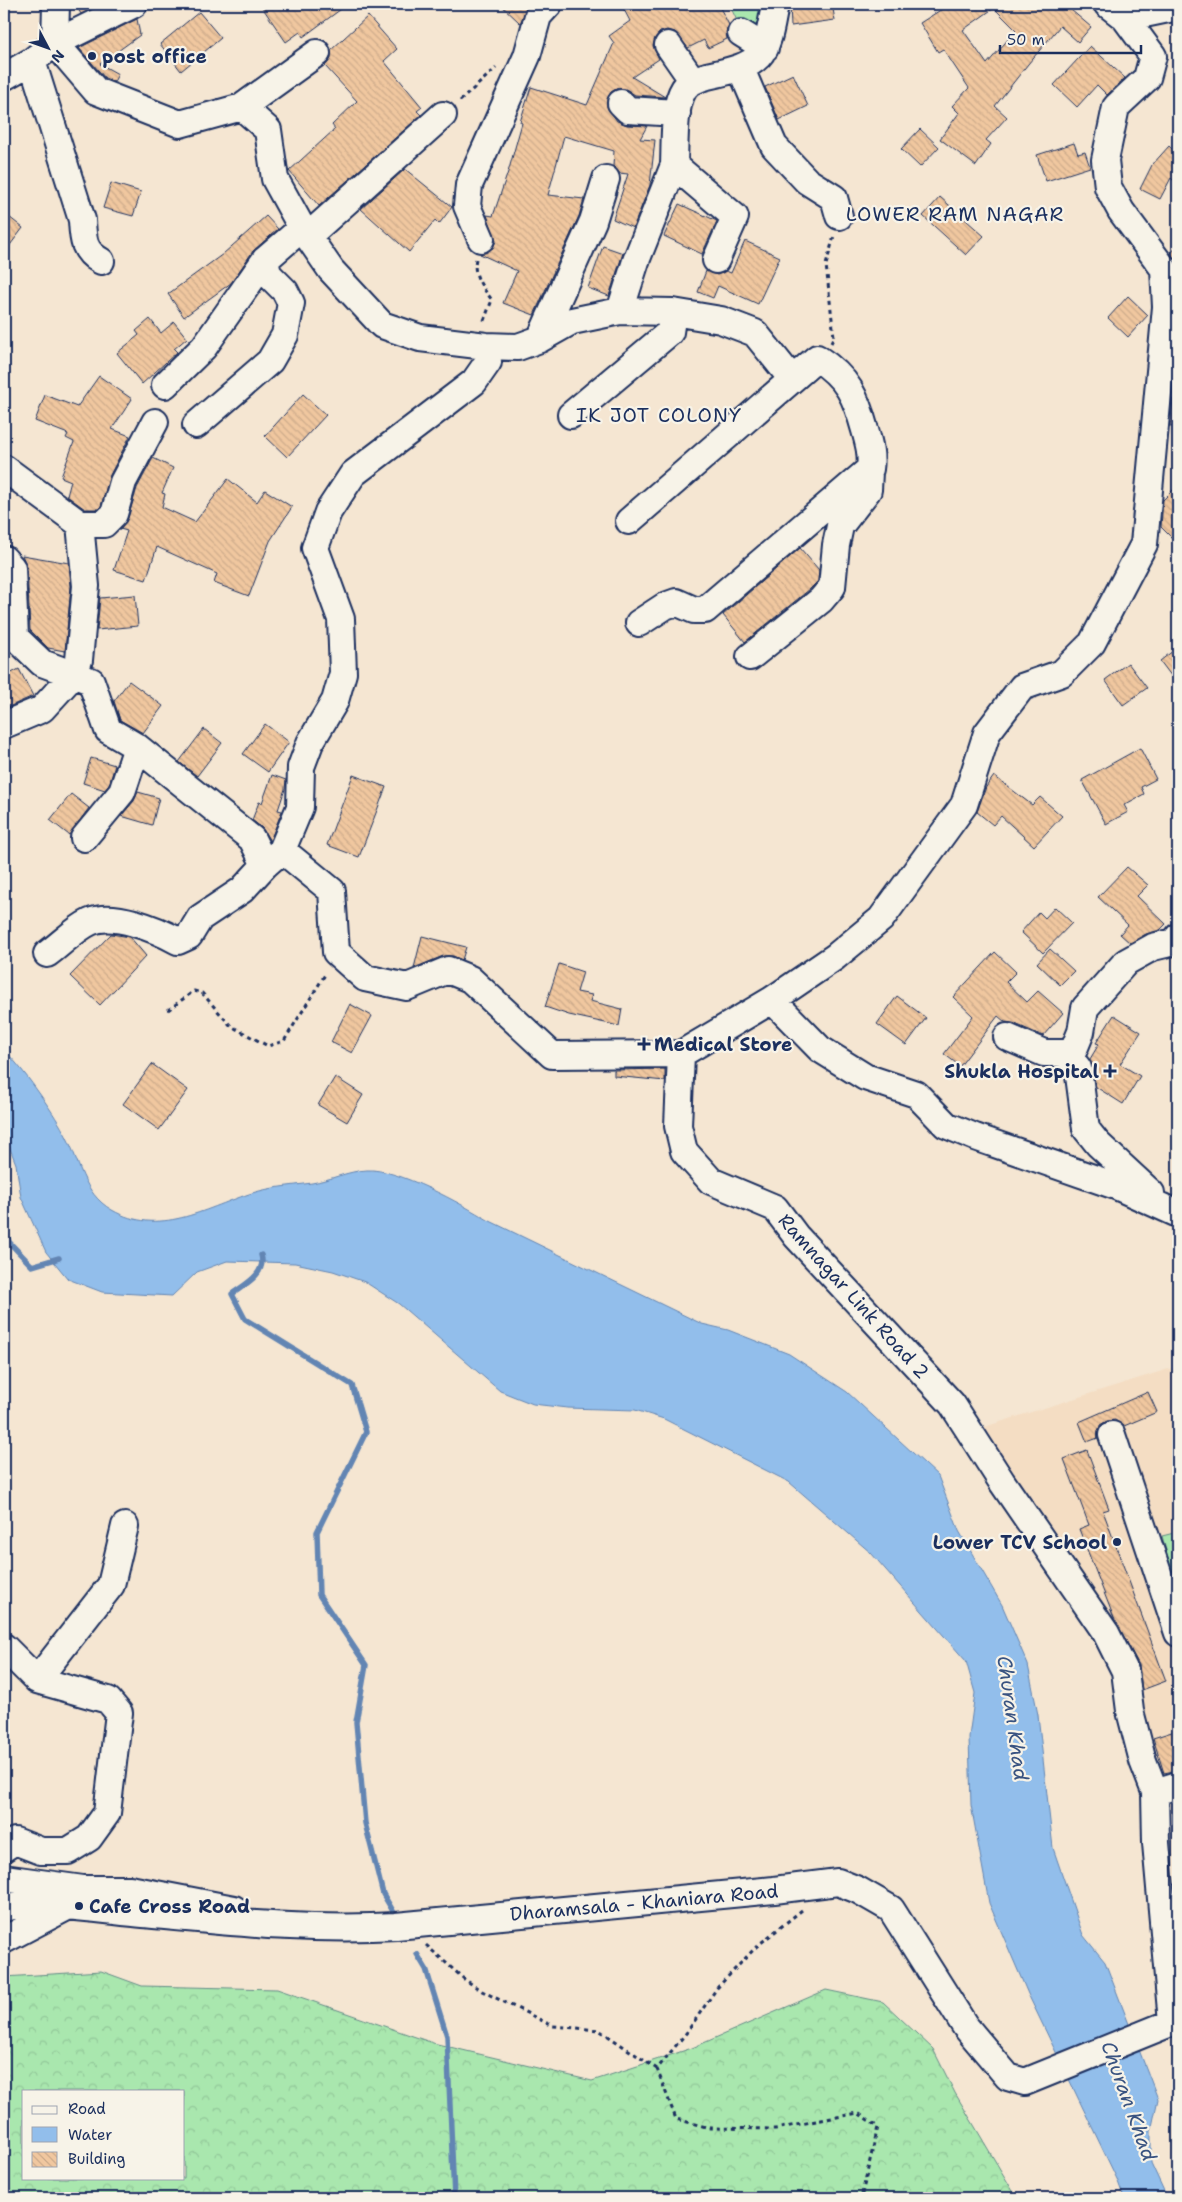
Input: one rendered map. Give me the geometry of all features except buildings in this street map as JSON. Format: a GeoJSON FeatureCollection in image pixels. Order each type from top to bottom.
{"type":"FeatureCollection","features":[{"type":"Feature","properties":{"kind":"street"},"geometry":{"type":"LineString","coordinates":[[56,4],[55,43],[96,91],[180,124],[242,107],[317,53]]}},
{"type":"Feature","properties":{"kind":"street"},"geometry":{"type":"LineString","coordinates":[[4,77],[32,61],[55,43],[134,4]]}},
{"type":"Feature","properties":{"kind":"street"},"geometry":{"type":"LineString","coordinates":[[481,238],[467,206],[468,184],[527,56],[538,16],[549,4]]}},
{"type":"Feature","properties":{"kind":"street"},"geometry":{"type":"LineString","coordinates":[[620,311],[636,261],[674,165],[677,113],[684,88],[698,78],[741,69],[757,60],[769,40],[775,4]]}},
{"type":"Feature","properties":{"kind":"street"},"geometry":{"type":"LineString","coordinates":[[1116,11],[1178,7]]}},
{"type":"Feature","properties":{"kind":"street"},"geometry":{"type":"LineString","coordinates":[[4,559],[12,568],[15,637],[42,663],[90,681],[108,730],[137,747],[274,858],[332,891],[336,952],[365,978],[407,987],[448,970],[470,979],[552,1055],[681,1054],[772,1000],[835,957],[881,919],[964,805],[987,733],[1022,687],[1062,673],[1092,644],[1144,544],[1166,307],[1164,269],[1121,211],[1108,187],[1105,160],[1116,107],[1147,78],[1153,56],[1116,11]]}},
{"type":"Feature","properties":{"kind":"street"},"geometry":{"type":"LineString","coordinates":[[741,33],[765,48]]}},
{"type":"Feature","properties":{"kind":"street"},"geometry":{"type":"LineString","coordinates":[[668,45],[693,82]]}},
{"type":"Feature","properties":{"kind":"street"},"geometry":{"type":"LineString","coordinates":[[32,61],[82,220],[84,243],[91,255],[100,260]]}},
{"type":"Feature","properties":{"kind":"street"},"geometry":{"type":"LineString","coordinates":[[741,69],[774,146],[807,181],[834,198],[839,216]]}},
{"type":"Feature","properties":{"kind":"street"},"geometry":{"type":"LineString","coordinates":[[621,103],[628,110],[677,113]]}},
{"type":"Feature","properties":{"kind":"street"},"geometry":{"type":"LineString","coordinates":[[242,107],[268,130],[275,179],[305,232],[331,270],[382,325],[420,338],[486,346],[518,347],[540,339],[572,321],[620,311],[673,312],[722,320],[755,333],[792,379]]}},
{"type":"Feature","properties":{"kind":"street"},"geometry":{"type":"LineString","coordinates":[[165,385],[204,347],[265,260],[305,232],[443,115]]}},
{"type":"Feature","properties":{"kind":"street"},"geometry":{"type":"LineString","coordinates":[[674,165],[735,217],[716,260]]}},
{"type":"Feature","properties":{"kind":"street"},"geometry":{"type":"LineString","coordinates":[[540,339],[593,221],[606,179]]}},
{"type":"Feature","properties":{"kind":"street"},"geometry":{"type":"LineString","coordinates":[[196,425],[270,361],[284,335],[291,304],[286,291],[268,274],[265,260]]}},
{"type":"Feature","properties":{"kind":"street"},"geometry":{"type":"LineString","coordinates":[[571,415],[670,332],[673,312]]}},
{"type":"Feature","properties":{"kind":"street"},"geometry":{"type":"LineString","coordinates":[[47,954],[91,921],[120,919],[154,929],[178,941],[189,936],[200,918],[242,890],[274,858],[300,807],[301,767],[310,743],[335,701],[343,673],[341,619],[315,548],[328,512],[352,474],[474,382],[488,362],[486,346]]}},
{"type":"Feature","properties":{"kind":"street"},"geometry":{"type":"LineString","coordinates":[[628,521],[817,358],[832,368],[856,399],[872,456],[868,490],[840,526],[832,587],[822,600],[750,657]]}},
{"type":"Feature","properties":{"kind":"street"},"geometry":{"type":"LineString","coordinates":[[4,468],[80,524],[104,524],[114,514],[123,482],[155,422]]}},
{"type":"Feature","properties":{"kind":"street"},"geometry":{"type":"LineString","coordinates":[[639,624],[665,606],[676,602],[694,610],[705,610],[870,469]]}},
{"type":"Feature","properties":{"kind":"street"},"geometry":{"type":"LineString","coordinates":[[4,725],[42,709],[74,674],[79,660],[86,586],[80,524]]}},
{"type":"Feature","properties":{"kind":"street"},"geometry":{"type":"LineString","coordinates":[[84,838],[122,792],[137,747]]}},
{"type":"Feature","properties":{"kind":"street"},"geometry":{"type":"LineString","coordinates":[[1070,1059],[1081,1032],[1085,1008],[1102,988],[1126,962],[1153,947],[1174,942],[1178,937]]}},
{"type":"Feature","properties":{"kind":"street"},"geometry":{"type":"LineString","coordinates":[[772,1000],[820,1049],[865,1077],[916,1094],[946,1125],[975,1137],[1116,1186],[1175,1213]]}},
{"type":"Feature","properties":{"kind":"street"},"geometry":{"type":"LineString","coordinates":[[1007,1037],[1044,1053],[1066,1053],[1078,1068],[1086,1129],[1098,1144],[1133,1178],[1175,1213]]}},
{"type":"Feature","properties":{"kind":"street","name":"Ramnagar Link Road 2"},"geometry":{"type":"LineString","coordinates":[[681,1054],[678,1126],[684,1152],[711,1182],[774,1208],[796,1236],[952,1404],[1110,1641],[1125,1671],[1130,1711],[1143,1762],[1166,1788],[1156,1843],[1175,2021]]}},
{"type":"Feature","properties":{"kind":"street"},"geometry":{"type":"LineString","coordinates":[[1112,1435],[1178,1633]]}},
{"type":"Feature","properties":{"kind":"street"},"geometry":{"type":"LineString","coordinates":[[37,1680],[111,1585],[125,1526]]}},
{"type":"Feature","properties":{"kind":"street"},"geometry":{"type":"LineString","coordinates":[[4,1647],[37,1680],[108,1700],[119,1713],[107,1813],[89,1838],[68,1851],[41,1851],[14,1841],[4,1848]]}},
{"type":"Feature","properties":{"kind":"street"},"geometry":{"type":"LineString","coordinates":[[4,1878],[83,1889],[130,1889],[193,1900],[228,1907],[276,1927]]}},
{"type":"Feature","properties":{"kind":"street","name":"Dharamsala - Khaniara Road"},"geometry":{"type":"LineString","coordinates":[[4,1908],[14,1905],[68,1907],[276,1927],[347,1929],[774,1890],[838,1882],[891,1909],[965,2026],[1008,2077],[1025,2082],[1175,2021]]}},
{"type":"Feature","properties":{"kind":"street"},"geometry":{"type":"LineString","coordinates":[[4,1940],[68,1907]]}},
{"type":"Feature","properties":{"kind":"path"},"geometry":{"type":"LineString","coordinates":[[443,115],[500,65]]}},
{"type":"Feature","properties":{"kind":"path"},"geometry":{"type":"LineString","coordinates":[[817,358],[828,349],[834,337],[826,265],[839,216]]}},
{"type":"Feature","properties":{"kind":"path"},"geometry":{"type":"LineString","coordinates":[[481,238],[474,266],[478,281],[492,300],[483,323],[486,346]]}},
{"type":"Feature","properties":{"kind":"path"},"geometry":{"type":"LineString","coordinates":[[168,1010],[194,990],[202,994],[231,1026],[268,1046],[284,1040],[328,970],[336,952]]}},
{"type":"Feature","properties":{"kind":"path"},"geometry":{"type":"LineString","coordinates":[[657,2069],[687,2032],[716,1988],[757,1946],[809,1905]]}},
{"type":"Feature","properties":{"kind":"path"},"geometry":{"type":"LineString","coordinates":[[396,1926],[426,1945],[464,1979],[482,1991],[552,2026],[599,2030],[657,2069],[676,2119],[710,2128],[775,2129],[858,2114],[878,2127],[861,2198]]}},
{"type":"Feature","properties":{"kind":"shaded area"},"geometry":{"type":"Polygon","coordinates":[[[655,4],[767,4],[751,53],[693,72],[655,4]]]}},
{"type":"Feature","properties":{"kind":"shaded area","name":"Lower TCV School"},"geometry":{"type":"Polygon","coordinates":[[[1178,1366],[1178,1838],[1146,1737],[1141,1689],[1130,1656],[981,1428],[1178,1366]]]}},
{"type":"Feature","properties":{"kind":"green space"},"geometry":{"type":"Polygon","coordinates":[[[729,4],[767,4],[763,34],[741,29],[729,4]]]}},
{"type":"Feature","properties":{"kind":"green space"},"geometry":{"type":"Polygon","coordinates":[[[1178,1532],[1178,1593],[1162,1536],[1178,1532]]]}},
{"type":"Feature","properties":{"kind":"green space"},"geometry":{"type":"Polygon","coordinates":[[[101,1971],[142,1986],[277,1989],[433,2043],[592,2081],[692,2048],[826,1990],[883,2002],[933,2049],[955,2093],[1017,2198],[4,2198],[4,1977],[101,1971]]]}},
{"type":"Feature","properties":{"kind":"water"},"geometry":{"type":"Polygon","coordinates":[[[4,1050],[28,1078],[59,1123],[94,1195],[112,1210],[130,1218],[164,1221],[198,1213],[249,1194],[280,1187],[312,1183],[353,1172],[367,1170],[395,1175],[429,1188],[488,1220],[702,1324],[728,1330],[789,1354],[847,1392],[938,1476],[959,1531],[1002,1605],[1028,1665],[1038,1715],[1053,1848],[1083,1935],[1105,1962],[1158,2099],[1151,2131],[1151,2163],[1164,2191],[1171,2198],[1124,2198],[1117,2179],[1028,1994],[989,1903],[971,1805],[969,1737],[975,1693],[966,1661],[871,1553],[789,1482],[664,1419],[635,1410],[567,1408],[533,1404],[500,1391],[399,1304],[365,1282],[333,1271],[295,1263],[227,1261],[197,1272],[172,1296],[102,1292],[68,1279],[46,1252],[21,1197],[16,1164],[4,1133],[4,1050]]]}},
{"type":"Feature","properties":{"kind":"waterway","name":"Churan Khad"},"geometry":{"type":"LineString","coordinates":[[4,1223],[9,1242],[32,1266],[59,1258]]}},
{"type":"Feature","properties":{"kind":"waterway"},"geometry":{"type":"LineString","coordinates":[[261,1255],[262,1262],[258,1273],[232,1294],[245,1319],[352,1385],[366,1432],[317,1532],[319,1595],[366,1665],[356,1722],[365,1823],[383,1894],[393,1911]]}},
{"type":"Feature","properties":{"kind":"waterway"},"geometry":{"type":"LineString","coordinates":[[417,1954],[426,1969],[447,2036],[454,2198]]}},
{"type":"Feature","properties":{"kind":"place","name":"post office"},"geometry":{"type":"Point","coordinates":[92,56]}},
{"type":"Feature","properties":{"kind":"place","name":"Medical Store"},"geometry":{"type":"Point","coordinates":[644,1044]}},
{"type":"Feature","properties":{"kind":"place","name":"Shukla Hospital"},"geometry":{"type":"Point","coordinates":[1110,1071]}},
{"type":"Feature","properties":{"kind":"place","name":"Lower TCV School"},"geometry":{"type":"Point","coordinates":[1117,1542]}},
{"type":"Feature","properties":{"kind":"place","name":"Cafe Cross Road"},"geometry":{"type":"Point","coordinates":[79,1906]}},
{"type":"Feature","properties":{"kind":"district","name":"LOWER RAM NAGAR"},"geometry":{"type":"Point","coordinates":[955,214]}},
{"type":"Feature","properties":{"kind":"district","name":"IK JOT COLONY"},"geometry":{"type":"Point","coordinates":[659,415]}}]}
